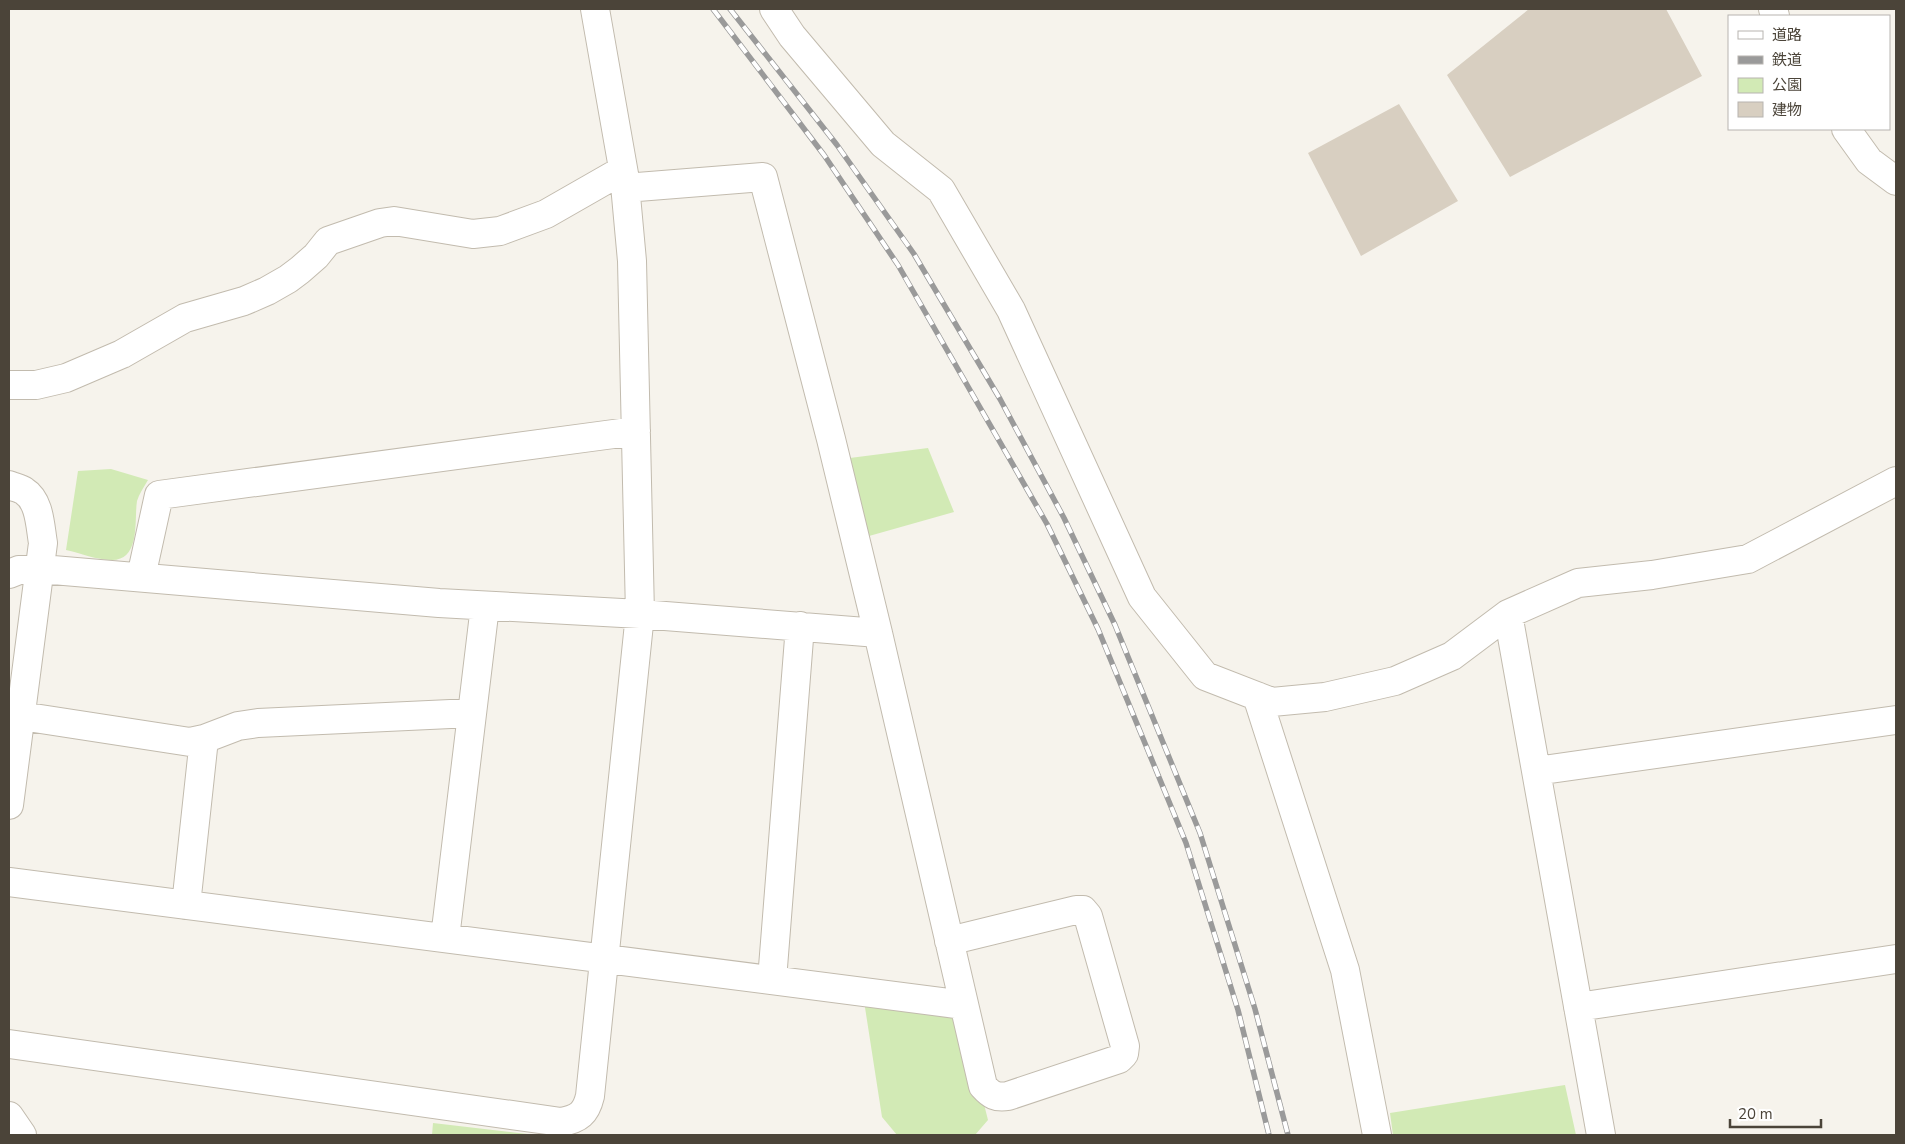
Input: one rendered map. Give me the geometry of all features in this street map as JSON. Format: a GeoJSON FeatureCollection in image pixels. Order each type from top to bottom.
{"type":"FeatureCollection","features":[{"type":"Feature","properties":{"kind":"street"},"geometry":{"type":"LineString","coordinates":[[9,1044],[562,1122],[573,1120],[582,1115],[588,1106],[640,614],[632,261],[624,179],[595,9]]}},
{"type":"Feature","properties":{"kind":"street"},"geometry":{"type":"LineString","coordinates":[[774,9],[792,36],[882,144],[941,190],[1011,310],[1142,597],[1205,676],[1272,702],[1326,697],[1395,681],[1452,656],[1508,614],[1578,583],[1748,559],[1896,481]]}},
{"type":"Feature","properties":{"kind":"street"},"geometry":{"type":"LineString","coordinates":[[1847,130],[1869,161],[1896,181]]}},
{"type":"Feature","properties":{"kind":"street"},"geometry":{"type":"LineString","coordinates":[[9,385],[36,385],[66,378],[122,354],[185,318],[244,301],[267,291],[288,279],[316,256],[328,241],[380,223],[394,221],[473,234],[500,231],[546,214],[624,179],[762,177],[831,439],[878,633],[982,1086],[990,1094],[997,1097],[1008,1096],[1119,1059],[1124,1054],[1125,1046],[1088,916],[1083,910],[1076,910],[949,941]]}},
{"type":"Feature","properties":{"kind":"street"},"geometry":{"type":"LineString","coordinates":[[141,577],[159,495],[636,430]]}},
{"type":"Feature","properties":{"kind":"street"},"geometry":{"type":"LineString","coordinates":[[9,485],[24,491],[33,500],[37,510],[43,543],[9,805]]}},
{"type":"Feature","properties":{"kind":"street"},"geometry":{"type":"LineString","coordinates":[[9,574],[19,570],[41,569],[485,606],[640,614],[878,633]]}},
{"type":"Feature","properties":{"kind":"street"},"geometry":{"type":"LineString","coordinates":[[445,938],[485,606]]}},
{"type":"Feature","properties":{"kind":"street"},"geometry":{"type":"LineString","coordinates":[[1508,614],[1601,1135]]}},
{"type":"Feature","properties":{"kind":"street"},"geometry":{"type":"LineString","coordinates":[[772,980],[800,626]]}},
{"type":"Feature","properties":{"kind":"street"},"geometry":{"type":"LineString","coordinates":[[1257,696],[1345,970],[1377,1135]]}},
{"type":"Feature","properties":{"kind":"street"},"geometry":{"type":"LineString","coordinates":[[21,716],[190,742],[204,740],[238,726],[258,723],[472,713]]}},
{"type":"Feature","properties":{"kind":"street"},"geometry":{"type":"LineString","coordinates":[[1536,771],[1896,720]]}},
{"type":"Feature","properties":{"kind":"street"},"geometry":{"type":"LineString","coordinates":[[186,905],[204,740]]}},
{"type":"Feature","properties":{"kind":"street"},"geometry":{"type":"LineString","coordinates":[[9,882],[964,1005]]}},
{"type":"Feature","properties":{"kind":"street"},"geometry":{"type":"LineString","coordinates":[[1578,1007],[1896,959]]}},
{"type":"Feature","properties":{"kind":"street"},"geometry":{"type":"LineString","coordinates":[[9,1116],[22,1135]]}},
{"type":"Feature","properties":{"kind":"green space"},"geometry":{"type":"Polygon","coordinates":[[[928,448],[954,512],[862,538],[842,459],[928,448]]]}},
{"type":"Feature","properties":{"kind":"green space"},"geometry":{"type":"Polygon","coordinates":[[[111,469],[148,480],[137,501],[132,546],[128,553],[121,558],[112,560],[95,558],[66,550],[78,471],[111,469]]]}},
{"type":"Feature","properties":{"kind":"green space"},"geometry":{"type":"Polygon","coordinates":[[[864,1001],[960,1009],[988,1120],[975,1135],[897,1135],[882,1117],[864,1001]]]}},
{"type":"Feature","properties":{"kind":"green space"},"geometry":{"type":"Polygon","coordinates":[[[1565,1085],[1576,1135],[1393,1135],[1390,1113],[1565,1085]]]}},
{"type":"Feature","properties":{"kind":"green space"},"geometry":{"type":"Polygon","coordinates":[[[433,1123],[536,1135],[432,1135],[433,1123]]]}},
{"type":"Feature","properties":{"kind":"building"},"geometry":{"type":"Polygon","coordinates":[[[1529,9],[1666,9],[1702,76],[1510,177],[1447,75],[1529,9]]]}},
{"type":"Feature","properties":{"kind":"building"},"geometry":{"type":"Polygon","coordinates":[[[1399,104],[1458,201],[1361,256],[1308,153],[1399,104]]]}},
{"type":"Feature","properties":{"kind":"railway"},"geometry":{"type":"LineString","coordinates":[[713,9],[824,155],[898,265],[1047,524],[1098,629],[1186,843],[1238,1010],[1269,1135]]}},
{"type":"Feature","properties":{"kind":"railway"},"geometry":{"type":"LineString","coordinates":[[730,9],[837,145],[914,254],[1000,399],[1064,518],[1115,625],[1200,833],[1255,1009],[1288,1135]]}}]}
